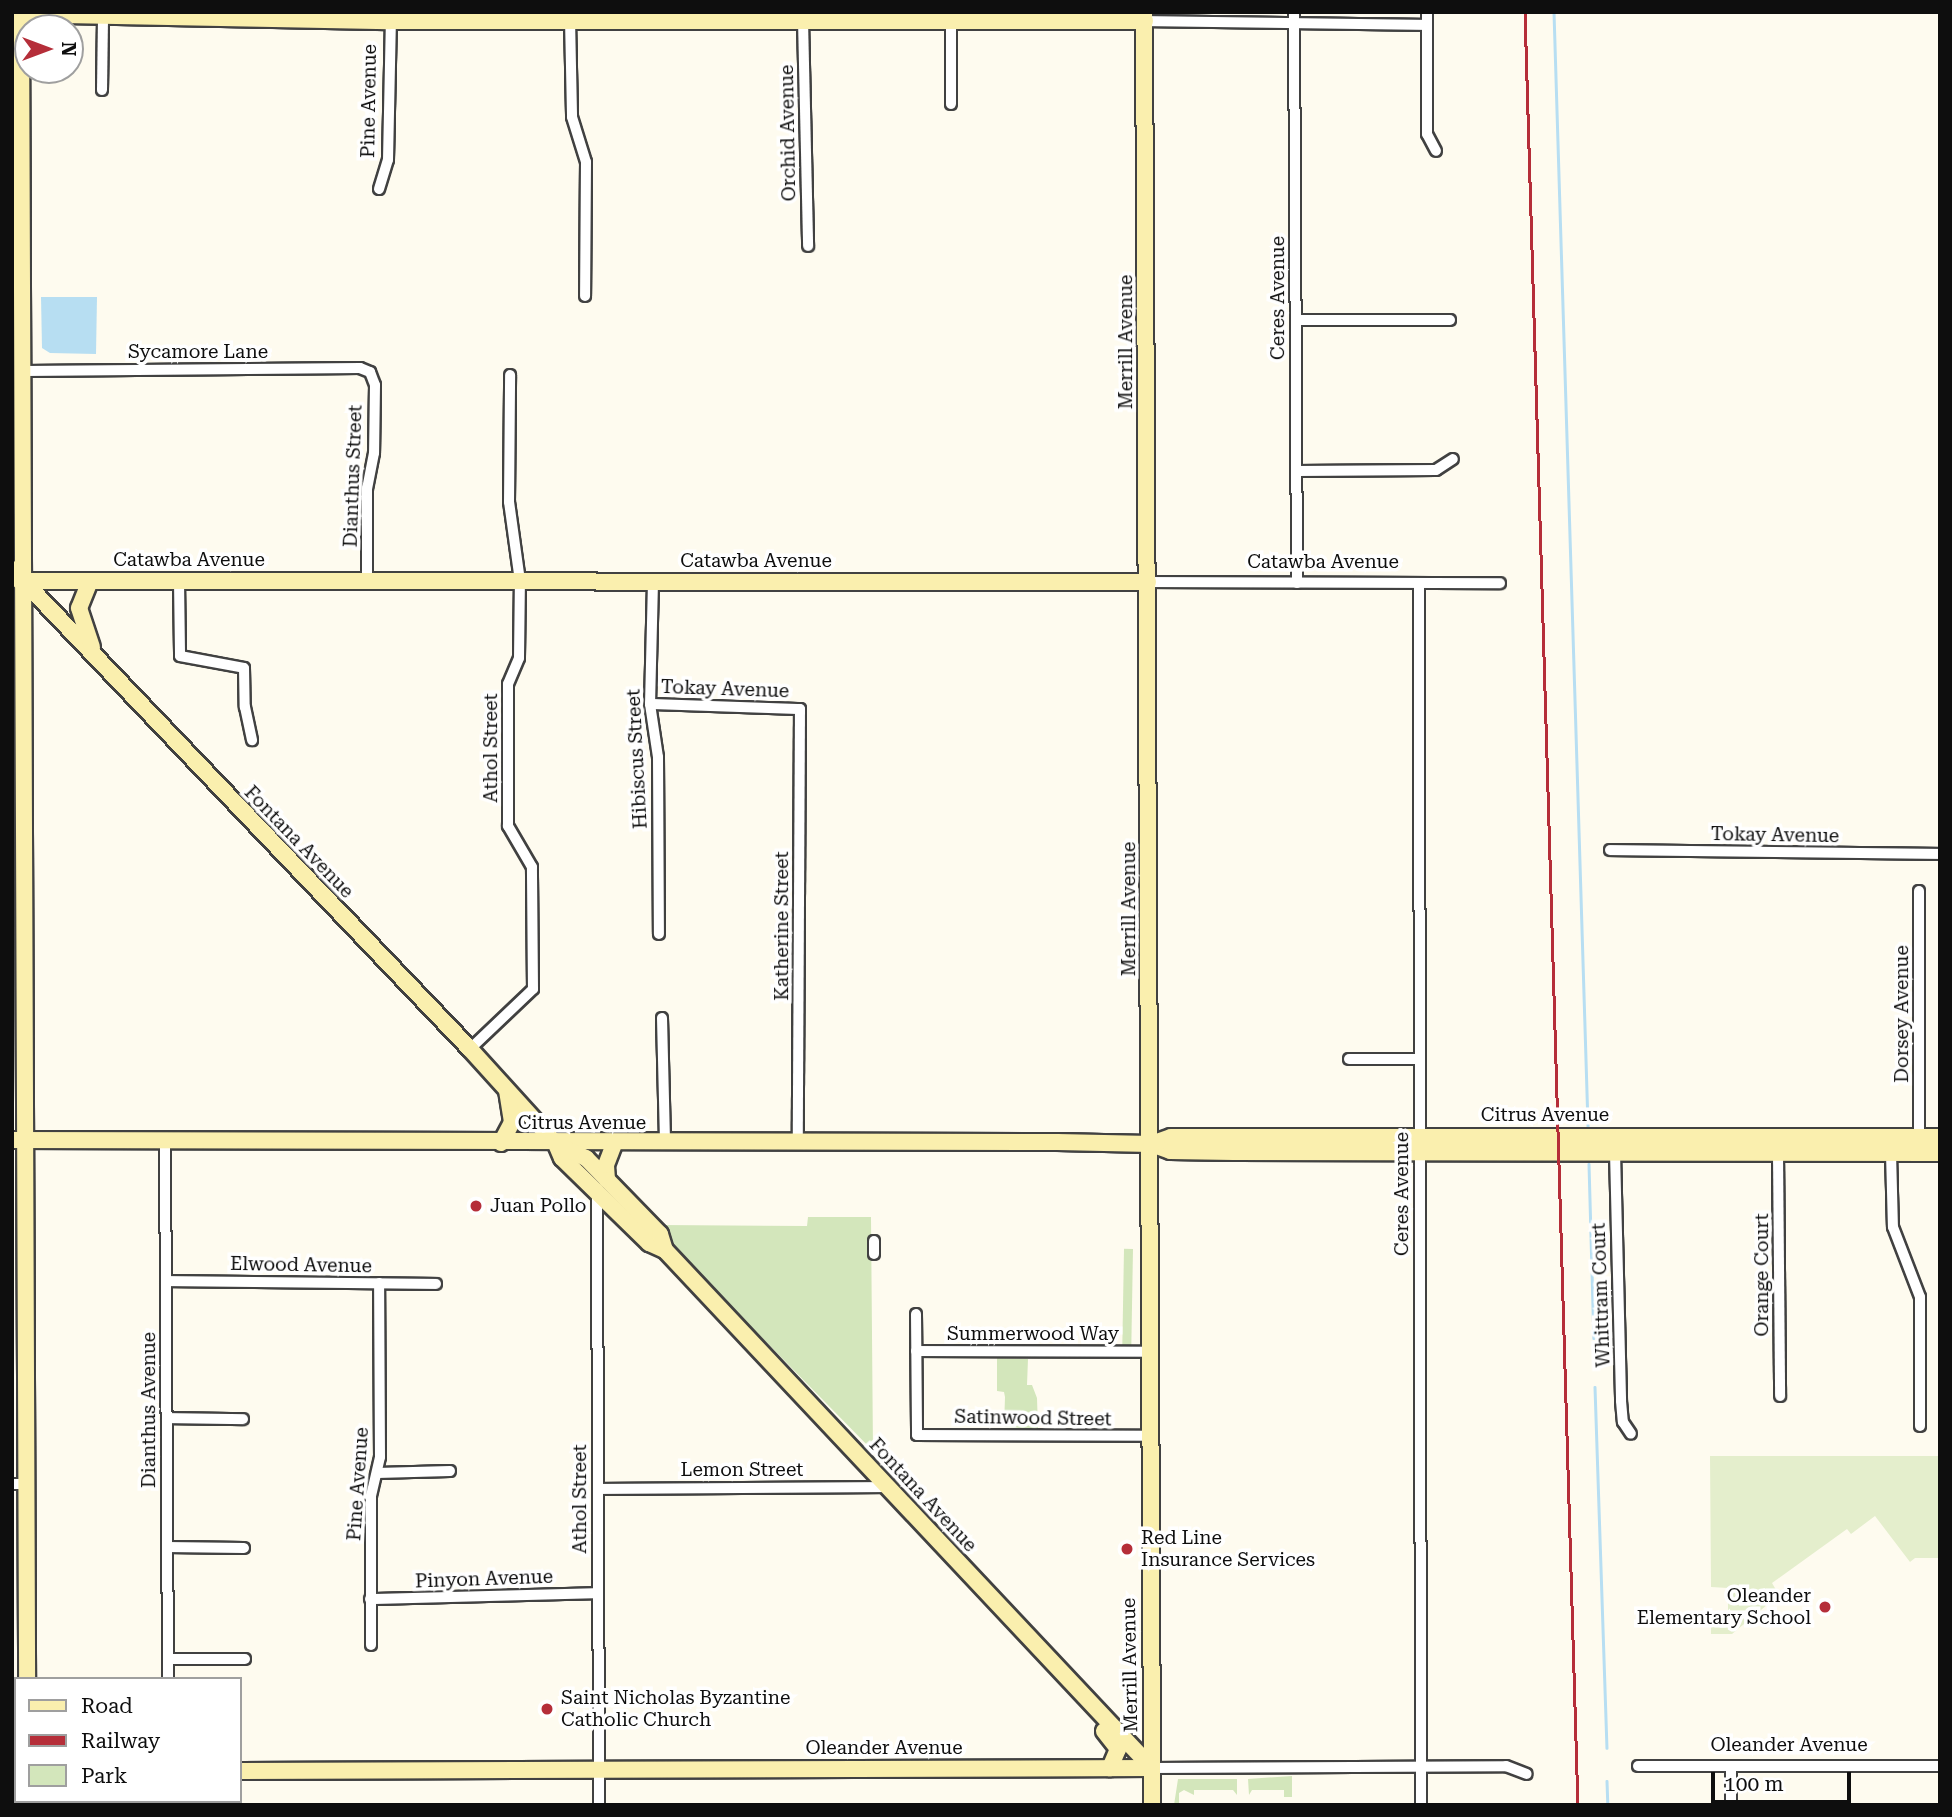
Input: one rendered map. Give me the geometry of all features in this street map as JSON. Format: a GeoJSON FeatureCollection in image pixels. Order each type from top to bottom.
{"type":"FeatureCollection","features":[{"type":"Feature","properties":{"kind":"main road"},"geometry":{"type":"LineString","coordinates":[[84,16],[512,16],[570,19],[654,16],[951,23],[1144,17]]}},
{"type":"Feature","properties":{"kind":"main road","name":"Merrill Avenue"},"geometry":{"type":"LineString","coordinates":[[1144,17],[1152,1805]]}},
{"type":"Feature","properties":{"kind":"main road"},"geometry":{"type":"LineString","coordinates":[[19,84],[25,371],[16,698],[19,1484],[27,1677]]}},
{"type":"Feature","properties":{"kind":"main road","name":"Fontana Avenue"},"geometry":{"type":"LineString","coordinates":[[12,569],[18,581],[95,656],[470,1049],[556,1144],[586,1158],[602,1186],[660,1234],[665,1250],[1152,1768]]}},
{"type":"Feature","properties":{"kind":"main road","name":"Catawba Avenue"},"geometry":{"type":"LineString","coordinates":[[18,581],[1148,582]]}},
{"type":"Feature","properties":{"kind":"main road"},"geometry":{"type":"LineString","coordinates":[[90,581],[79,608],[95,656]]}},
{"type":"Feature","properties":{"kind":"main road"},"geometry":{"type":"LineString","coordinates":[[501,1143],[512,1122],[507,1091]]}},
{"type":"Feature","properties":{"kind":"main road","name":"Citrus Avenue"},"geometry":{"type":"LineString","coordinates":[[18,1141],[1151,1144],[1196,1152],[1420,1144],[1588,1145],[1940,1137]]}},
{"type":"Feature","properties":{"kind":"main road"},"geometry":{"type":"LineString","coordinates":[[602,1186],[614,1144]]}},
{"type":"Feature","properties":{"kind":"main road","name":"Citrus Avenue"},"geometry":{"type":"LineString","coordinates":[[1588,1145],[1615,1153],[1940,1153]]}},
{"type":"Feature","properties":{"kind":"main road"},"geometry":{"type":"LineString","coordinates":[[1094,1706],[1097,1720],[1118,1749],[1110,1768]]}},
{"type":"Feature","properties":{"kind":"main road","name":"Oleander Avenue"},"geometry":{"type":"LineString","coordinates":[[242,1771],[1152,1768]]}},
{"type":"Feature","properties":{"kind":"street"},"geometry":{"type":"LineString","coordinates":[[1427,12],[1427,134],[1436,151]]}},
{"type":"Feature","properties":{"kind":"street"},"geometry":{"type":"LineString","coordinates":[[102,90],[103,16]]}},
{"type":"Feature","properties":{"kind":"street"},"geometry":{"type":"LineString","coordinates":[[1144,17],[1294,16],[1427,25]]}},
{"type":"Feature","properties":{"kind":"street","name":"Ceres Avenue"},"geometry":{"type":"LineString","coordinates":[[1294,16],[1297,583]]}},
{"type":"Feature","properties":{"kind":"street","name":"Pine Avenue"},"geometry":{"type":"LineString","coordinates":[[379,189],[388,160],[391,17]]}},
{"type":"Feature","properties":{"kind":"street"},"geometry":{"type":"LineString","coordinates":[[570,19],[572,117],[586,162],[585,296]]}},
{"type":"Feature","properties":{"kind":"street","name":"Orchid Avenue"},"geometry":{"type":"LineString","coordinates":[[803,20],[808,246]]}},
{"type":"Feature","properties":{"kind":"street"},"geometry":{"type":"LineString","coordinates":[[951,23],[951,104]]}},
{"type":"Feature","properties":{"kind":"street"},"geometry":{"type":"LineString","coordinates":[[1296,320],[1450,320]]}},
{"type":"Feature","properties":{"kind":"street","name":"Sycamore Lane"},"geometry":{"type":"LineString","coordinates":[[25,371],[360,368],[370,372]]}},
{"type":"Feature","properties":{"kind":"street","name":"Dianthus Street"},"geometry":{"type":"LineString","coordinates":[[367,581],[367,488],[374,453],[375,385],[370,372]]}},
{"type":"Feature","properties":{"kind":"street","name":"Athol Street"},"geometry":{"type":"LineString","coordinates":[[470,1049],[533,989],[532,867],[509,826],[508,684],[519,658],[520,581],[509,502],[510,375]]}},
{"type":"Feature","properties":{"kind":"street"},"geometry":{"type":"LineString","coordinates":[[1297,471],[1436,470],[1453,459]]}},
{"type":"Feature","properties":{"kind":"street"},"geometry":{"type":"LineString","coordinates":[[179,581],[180,656],[244,668],[245,707],[252,740]]}},
{"type":"Feature","properties":{"kind":"street","name":"Hibiscus Street"},"geometry":{"type":"LineString","coordinates":[[653,582],[650,704],[658,757],[659,934]]}},
{"type":"Feature","properties":{"kind":"street","name":"Catawba Avenue"},"geometry":{"type":"LineString","coordinates":[[1148,582],[1500,583]]}},
{"type":"Feature","properties":{"kind":"street","name":"Ceres Avenue"},"geometry":{"type":"LineString","coordinates":[[1419,583],[1421,1805]]}},
{"type":"Feature","properties":{"kind":"street","name":"Tokay Avenue"},"geometry":{"type":"LineString","coordinates":[[650,704],[800,709]]}},
{"type":"Feature","properties":{"kind":"street","name":"Katherine Street"},"geometry":{"type":"LineString","coordinates":[[798,1144],[800,709]]}},
{"type":"Feature","properties":{"kind":"street","name":"Tokay Avenue"},"geometry":{"type":"LineString","coordinates":[[1610,850],[1940,854]]}},
{"type":"Feature","properties":{"kind":"street","name":"Dorsey Avenue"},"geometry":{"type":"LineString","coordinates":[[1919,891],[1919,1137]]}},
{"type":"Feature","properties":{"kind":"street"},"geometry":{"type":"LineString","coordinates":[[662,1018],[665,1144]]}},
{"type":"Feature","properties":{"kind":"street"},"geometry":{"type":"LineString","coordinates":[[1349,1059],[1419,1059]]}},
{"type":"Feature","properties":{"kind":"street","name":"Dianthus Avenue"},"geometry":{"type":"LineString","coordinates":[[165,1141],[168,1677]]}},
{"type":"Feature","properties":{"kind":"street","name":"Whittram Court"},"geometry":{"type":"LineString","coordinates":[[1615,1153],[1621,1401],[1623,1422],[1631,1434]]}},
{"type":"Feature","properties":{"kind":"street","name":"Orange Court"},"geometry":{"type":"LineString","coordinates":[[1778,1153],[1780,1396]]}},
{"type":"Feature","properties":{"kind":"street"},"geometry":{"type":"LineString","coordinates":[[1891,1153],[1893,1227],[1920,1297],[1920,1426]]}},
{"type":"Feature","properties":{"kind":"street","name":"Athol Street"},"geometry":{"type":"LineString","coordinates":[[599,1805],[598,1489],[602,1186]]}},
{"type":"Feature","properties":{"kind":"street"},"geometry":{"type":"LineString","coordinates":[[874,1241],[874,1254]]}},
{"type":"Feature","properties":{"kind":"street","name":"Elwood Avenue"},"geometry":{"type":"LineString","coordinates":[[166,1282],[436,1284]]}},
{"type":"Feature","properties":{"kind":"street","name":"Pine Avenue"},"geometry":{"type":"LineString","coordinates":[[371,1645],[371,1496],[377,1473],[379,1283]]}},
{"type":"Feature","properties":{"kind":"street"},"geometry":{"type":"LineString","coordinates":[[916,1314],[916,1350]]}},
{"type":"Feature","properties":{"kind":"street","name":"Summerwood Way"},"geometry":{"type":"LineString","coordinates":[[916,1350],[1150,1352]]}},
{"type":"Feature","properties":{"kind":"street","name":"Satinwood Street"},"geometry":{"type":"LineString","coordinates":[[916,1350],[917,1435],[1149,1436]]}},
{"type":"Feature","properties":{"kind":"street"},"geometry":{"type":"LineString","coordinates":[[167,1418],[243,1419]]}},
{"type":"Feature","properties":{"kind":"street"},"geometry":{"type":"LineString","coordinates":[[377,1473],[450,1471]]}},
{"type":"Feature","properties":{"kind":"street","name":"Lemon Street"},"geometry":{"type":"LineString","coordinates":[[598,1489],[887,1487]]}},
{"type":"Feature","properties":{"kind":"street"},"geometry":{"type":"LineString","coordinates":[[167,1548],[244,1548]]}},
{"type":"Feature","properties":{"kind":"street","name":"Pinyon Avenue"},"geometry":{"type":"LineString","coordinates":[[370,1599],[598,1593]]}},
{"type":"Feature","properties":{"kind":"street"},"geometry":{"type":"LineString","coordinates":[[168,1659],[245,1659]]}},
{"type":"Feature","properties":{"kind":"street","name":"Oleander Avenue"},"geometry":{"type":"LineString","coordinates":[[1152,1768],[1506,1766],[1527,1774]]}},
{"type":"Feature","properties":{"kind":"street","name":"Oleander Avenue"},"geometry":{"type":"LineString","coordinates":[[1638,1766],[1940,1766]]}},
{"type":"Feature","properties":{"kind":"street"},"geometry":{"type":"LineString","coordinates":[[1731,1766],[1731,1805]]}},
{"type":"Feature","properties":{"kind":"green space"},"geometry":{"type":"Polygon","coordinates":[[[808,1217],[871,1217],[873,1451],[665,1239],[661,1225],[807,1226],[808,1217]]]}},
{"type":"Feature","properties":{"kind":"green space"},"geometry":{"type":"Polygon","coordinates":[[[1124,1249],[1133,1249],[1131,1346],[1122,1346],[1124,1249]]]}},
{"type":"Feature","properties":{"kind":"green space"},"geometry":{"type":"Polygon","coordinates":[[[997,1358],[1028,1359],[1027,1385],[1032,1385],[1037,1398],[1038,1429],[1004,1427],[1005,1397],[1004,1392],[997,1391],[997,1358]]]}},
{"type":"Feature","properties":{"kind":"green space"},"geometry":{"type":"Polygon","coordinates":[[[1710,1456],[1940,1456],[1940,1558],[1915,1558],[1910,1562],[1875,1516],[1851,1534],[1847,1529],[1772,1583],[1779,1595],[1732,1634],[1711,1634],[1711,1613],[1728,1614],[1728,1588],[1711,1587],[1710,1456]]]}},
{"type":"Feature","properties":{"kind":"green space"},"geometry":{"type":"Polygon","coordinates":[[[1292,1776],[1292,1797],[1284,1797],[1284,1790],[1252,1790],[1249,1795],[1248,1779],[1292,1776]]]}},
{"type":"Feature","properties":{"kind":"green space"},"geometry":{"type":"Polygon","coordinates":[[[1178,1779],[1237,1779],[1237,1795],[1233,1790],[1194,1790],[1194,1795],[1184,1790],[1179,1793],[1179,1805],[1174,1805],[1178,1779]]]}},
{"type":"Feature","properties":{"kind":"water"},"geometry":{"type":"Polygon","coordinates":[[[41,297],[97,297],[96,354],[50,353],[42,348],[41,297]]]}},
{"type":"Feature","properties":{"kind":"waterway"},"geometry":{"type":"LineString","coordinates":[[1554,12],[1588,1126]]}},
{"type":"Feature","properties":{"kind":"waterway"},"geometry":{"type":"LineString","coordinates":[[1589,1164],[1594,1338]]}},
{"type":"Feature","properties":{"kind":"waterway"},"geometry":{"type":"LineString","coordinates":[[1595,1387],[1607,1748]]}},
{"type":"Feature","properties":{"kind":"waterway"},"geometry":{"type":"LineString","coordinates":[[1607,1781],[1608,1805]]}},
{"type":"Feature","properties":{"kind":"railway"},"geometry":{"type":"LineString","coordinates":[[1525,12],[1578,1805]]}},
{"type":"Feature","properties":{"kind":"place","name":"Juan Pollo"},"geometry":{"type":"Point","coordinates":[476,1206]}},
{"type":"Feature","properties":{"kind":"place","name":"Red Line Insurance Services"},"geometry":{"type":"Point","coordinates":[1127,1549]}},
{"type":"Feature","properties":{"kind":"place","name":"Oleander Elementary School"},"geometry":{"type":"Point","coordinates":[1825,1607]}},
{"type":"Feature","properties":{"kind":"place","name":"Saint Nicholas Byzantine Catholic Church"},"geometry":{"type":"Point","coordinates":[547,1709]}}]}
